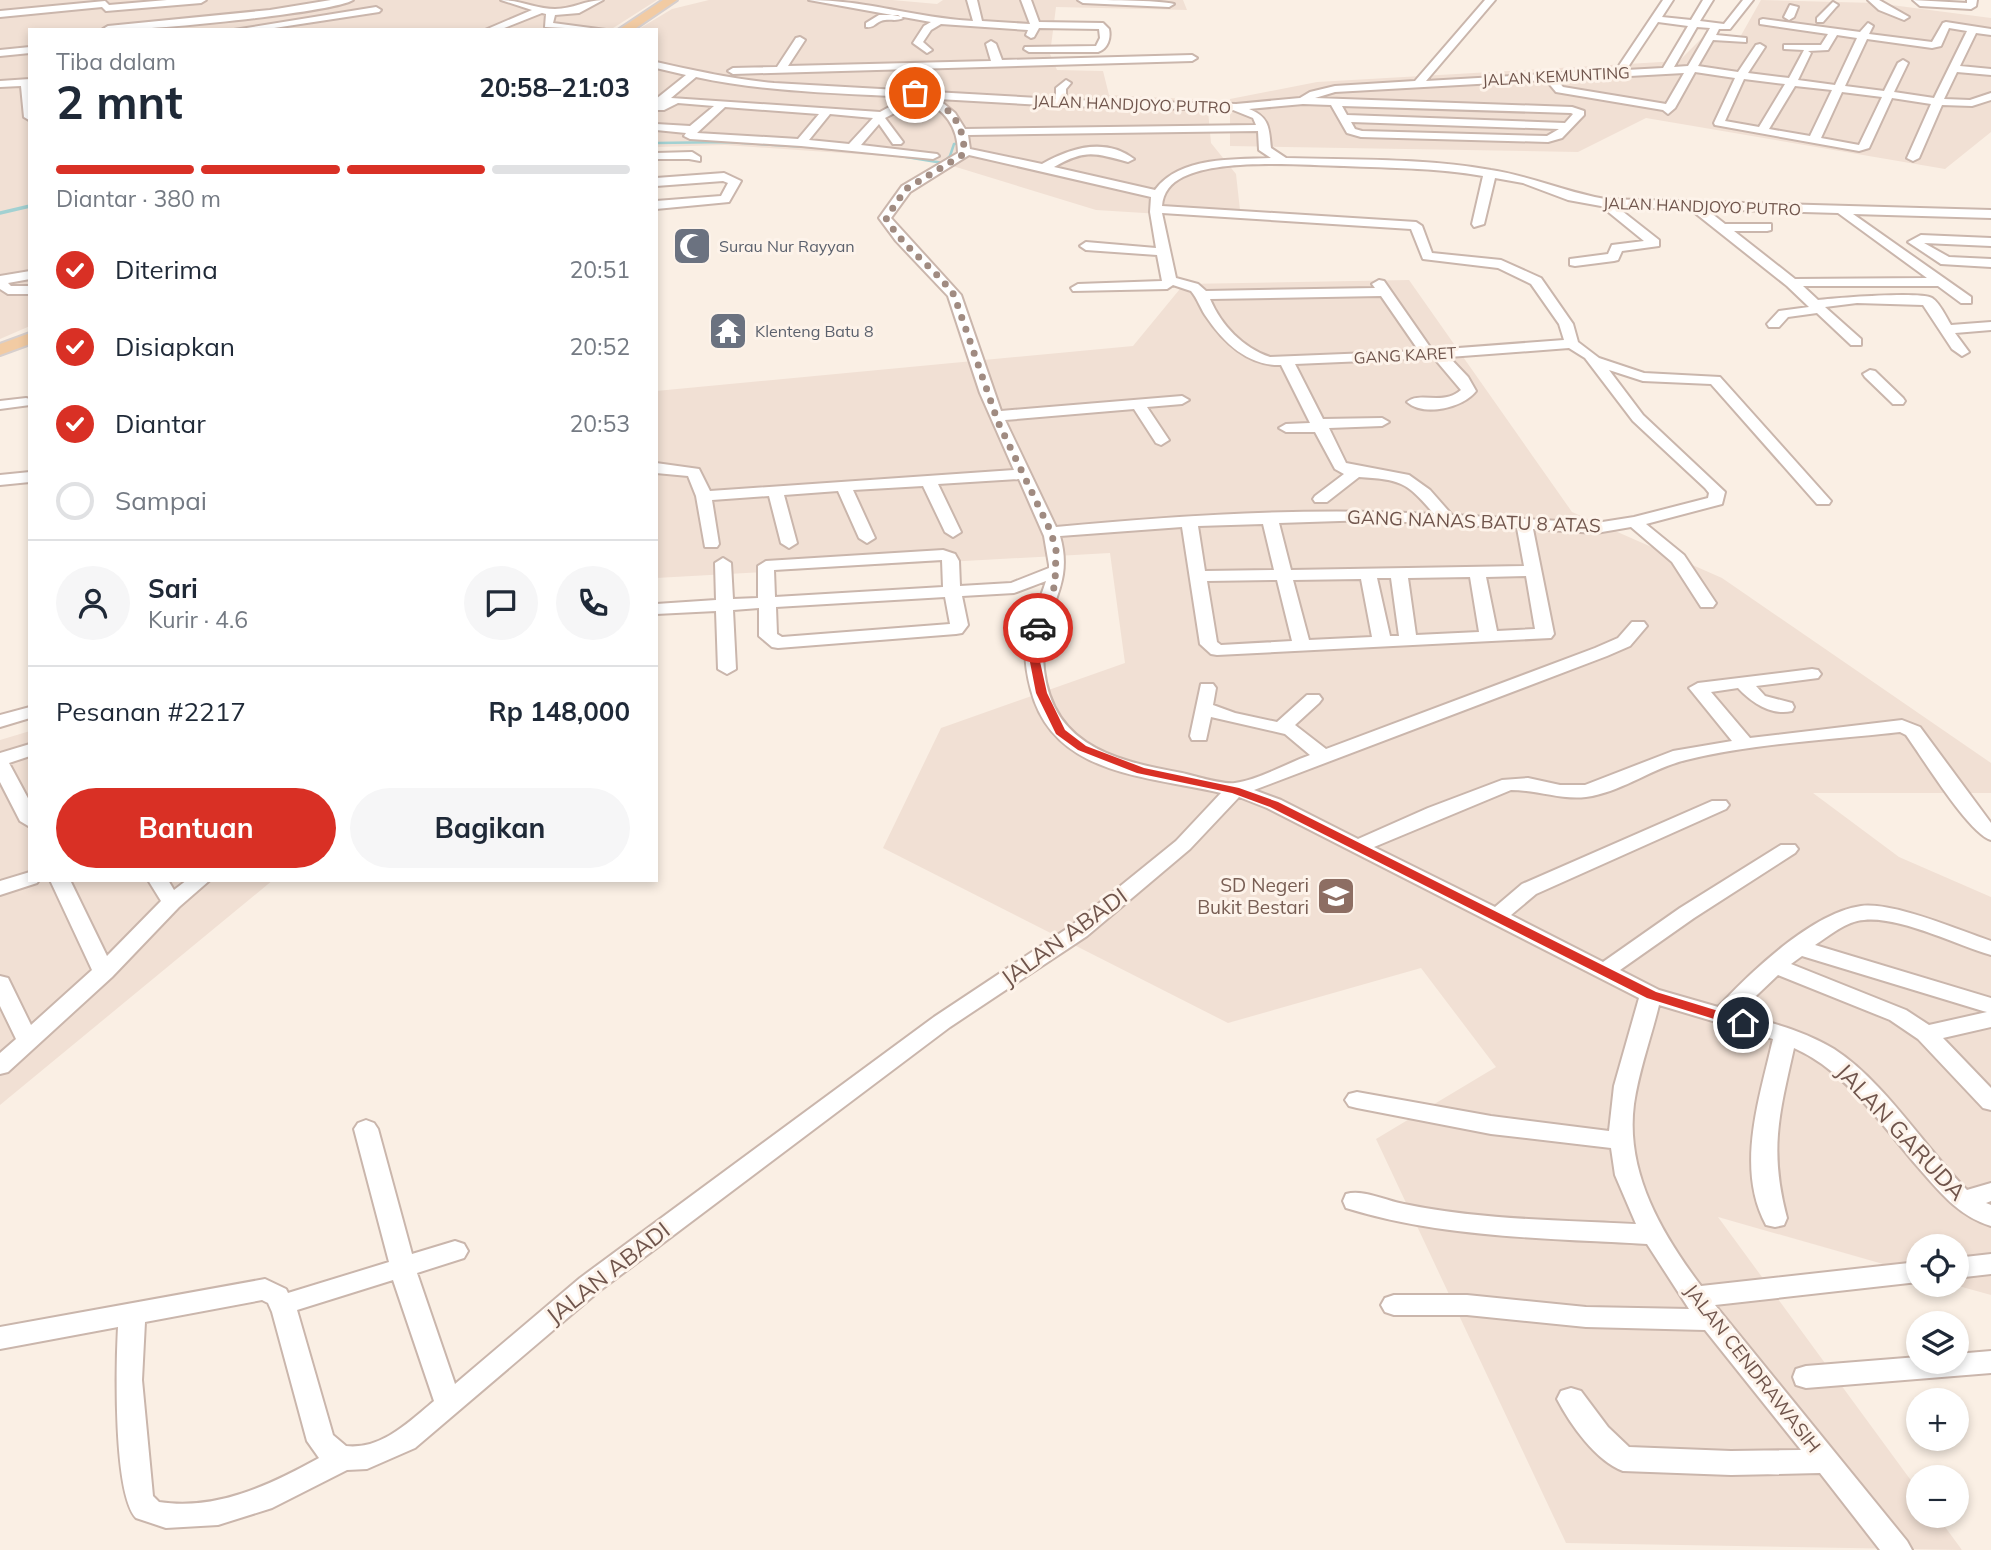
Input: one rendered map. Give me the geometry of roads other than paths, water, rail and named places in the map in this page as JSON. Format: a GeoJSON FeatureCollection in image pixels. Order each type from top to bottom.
{"type":"FeatureCollection","features":[{"type":"Feature","properties":{"kind":"main road"},"geometry":{"type":"LineString","coordinates":[[627,28],[671,0]]}},
{"type":"Feature","properties":{"kind":"main road"},"geometry":{"type":"LineString","coordinates":[[0,350],[28,339]]}},
{"type":"Feature","properties":{"kind":"street"},"geometry":{"type":"LineString","coordinates":[[0,14],[50,4],[201,0]]}},
{"type":"Feature","properties":{"kind":"street"},"geometry":{"type":"LineString","coordinates":[[118,28],[256,14],[348,0]]}},
{"type":"Feature","properties":{"kind":"street"},"geometry":{"type":"LineString","coordinates":[[253,28],[376,10],[362,0]]}},
{"type":"Feature","properties":{"kind":"street"},"geometry":{"type":"LineString","coordinates":[[500,28],[576,11],[598,0]]}},
{"type":"Feature","properties":{"kind":"street"},"geometry":{"type":"LineString","coordinates":[[814,0],[889,10],[939,21]]}},
{"type":"Feature","properties":{"kind":"street"},"geometry":{"type":"LineString","coordinates":[[972,0],[978,23]]}},
{"type":"Feature","properties":{"kind":"street"},"geometry":{"type":"LineString","coordinates":[[1026,0],[1032,13],[1033,29],[1029,49],[1034,62]]}},
{"type":"Feature","properties":{"kind":"street"},"geometry":{"type":"LineString","coordinates":[[1083,0],[1169,4]]}},
{"type":"Feature","properties":{"kind":"street"},"geometry":{"type":"LineString","coordinates":[[1418,84],[1490,0]]}},
{"type":"Feature","properties":{"kind":"street"},"geometry":{"type":"LineString","coordinates":[[1619,73],[1668,0]]}},
{"type":"Feature","properties":{"kind":"street"},"geometry":{"type":"LineString","coordinates":[[1667,70],[1708,0]]}},
{"type":"Feature","properties":{"kind":"street"},"geometry":{"type":"LineString","coordinates":[[1549,77],[1560,90],[1669,110],[1718,30],[1748,0]]}},
{"type":"Feature","properties":{"kind":"street"},"geometry":{"type":"LineString","coordinates":[[1873,0],[1882,8],[1904,18]]}},
{"type":"Feature","properties":{"kind":"street"},"geometry":{"type":"LineString","coordinates":[[1918,0],[1920,3],[1971,6],[1972,0]]}},
{"type":"Feature","properties":{"kind":"street"},"geometry":{"type":"LineString","coordinates":[[511,1],[546,19],[591,28]]}},
{"type":"Feature","properties":{"kind":"street"},"geometry":{"type":"LineString","coordinates":[[106,4],[108,28]]}},
{"type":"Feature","properties":{"kind":"street"},"geometry":{"type":"LineString","coordinates":[[1820,20],[1833,5]]}},
{"type":"Feature","properties":{"kind":"street"},"geometry":{"type":"LineString","coordinates":[[1814,140],[1870,27],[1835,29],[1766,18],[1791,12],[1820,20],[1835,29]]}},
{"type":"Feature","properties":{"kind":"street"},"geometry":{"type":"LineString","coordinates":[[1032,13],[1045,13]]}},
{"type":"Feature","properties":{"kind":"street"},"geometry":{"type":"LineString","coordinates":[[1070,14],[1111,15]]}},
{"type":"Feature","properties":{"kind":"street"},"geometry":{"type":"LineString","coordinates":[[869,25],[876,19],[885,17],[1033,29],[1102,26],[1105,37],[1102,46],[1098,48],[1029,49]]}},
{"type":"Feature","properties":{"kind":"street"},"geometry":{"type":"LineString","coordinates":[[523,28],[546,19]]}},
{"type":"Feature","properties":{"kind":"street"},"geometry":{"type":"LineString","coordinates":[[1655,19],[1694,23],[1742,40]]}},
{"type":"Feature","properties":{"kind":"street"},"geometry":{"type":"LineString","coordinates":[[927,50],[918,43],[927,28],[939,21]]}},
{"type":"Feature","properties":{"kind":"street"},"geometry":{"type":"LineString","coordinates":[[1865,36],[1936,44],[1947,25],[1991,32]]}},
{"type":"Feature","properties":{"kind":"street"},"geometry":{"type":"LineString","coordinates":[[1788,47],[1824,48],[1835,29]]}},
{"type":"Feature","properties":{"kind":"street"},"geometry":{"type":"LineString","coordinates":[[1913,158],[1973,29]]}},
{"type":"Feature","properties":{"kind":"street"},"geometry":{"type":"LineString","coordinates":[[1718,30],[1748,30]]}},
{"type":"Feature","properties":{"kind":"street"},"geometry":{"type":"LineString","coordinates":[[780,70],[800,40]]}},
{"type":"Feature","properties":{"kind":"street"},"geometry":{"type":"LineString","coordinates":[[992,44],[998,68]]}},
{"type":"Feature","properties":{"kind":"street"},"geometry":{"type":"LineString","coordinates":[[1760,47],[1741,75],[1719,123],[1863,148],[1903,63]]}},
{"type":"Feature","properties":{"kind":"street"},"geometry":{"type":"LineString","coordinates":[[965,66],[966,49]]}},
{"type":"Feature","properties":{"kind":"street"},"geometry":{"type":"LineString","coordinates":[[0,53],[28,50]]}},
{"type":"Feature","properties":{"kind":"street"},"geometry":{"type":"LineString","coordinates":[[1762,130],[1792,82],[1806,53]]}},
{"type":"Feature","properties":{"kind":"street"},"geometry":{"type":"LineString","coordinates":[[658,103],[694,73],[965,66],[998,68],[1034,62],[1192,58]]}},
{"type":"Feature","properties":{"kind":"street","name":"JALAN HANDJOYO PUTRO"},"geometry":{"type":"LineString","coordinates":[[658,65],[774,86],[1061,103],[1234,107],[1254,113],[1263,128],[1265,150],[1284,161],[1432,166],[1490,173],[1526,180],[1572,197],[1605,203],[1843,212],[1991,214]]}},
{"type":"Feature","properties":{"kind":"street"},"geometry":{"type":"LineString","coordinates":[[1953,68],[1991,72]]}},
{"type":"Feature","properties":{"kind":"street","name":"JALAN KEMUNTING"},"geometry":{"type":"LineString","coordinates":[[1303,101],[1314,94],[1335,89],[1694,69],[1938,102],[1968,104],[1991,96]]}},
{"type":"Feature","properties":{"kind":"street"},"geometry":{"type":"LineString","coordinates":[[0,85],[28,82],[28,110]]}},
{"type":"Feature","properties":{"kind":"street"},"geometry":{"type":"LineString","coordinates":[[1061,103],[1062,88],[1066,83]]}},
{"type":"Feature","properties":{"kind":"street"},"geometry":{"type":"LineString","coordinates":[[993,99],[999,84]]}},
{"type":"Feature","properties":{"kind":"street"},"geometry":{"type":"LineString","coordinates":[[858,143],[882,115],[923,96],[953,115],[963,132],[964,151],[960,159],[906,189],[886,218],[894,233],[954,295],[996,416],[1051,532],[1057,560],[1055,585],[1045,604],[1036,632],[1034,657],[1041,693],[1060,732],[1082,748],[1116,763],[1235,790],[1285,809],[1651,995]]}},
{"type":"Feature","properties":{"kind":"street"},"geometry":{"type":"LineString","coordinates":[[1423,104],[1524,96]]}},
{"type":"Feature","properties":{"kind":"street"},"geometry":{"type":"LineString","coordinates":[[658,110],[673,100],[722,104],[768,116],[827,111],[882,115]]}},
{"type":"Feature","properties":{"kind":"street"},"geometry":{"type":"LineString","coordinates":[[1234,107],[1303,101],[1579,112],[1567,126],[1344,118],[1335,103]]}},
{"type":"Feature","properties":{"kind":"street"},"geometry":{"type":"LineString","coordinates":[[722,104],[693,130],[690,136],[802,142],[897,142],[945,148]]}},
{"type":"Feature","properties":{"kind":"street"},"geometry":{"type":"LineString","coordinates":[[802,142],[827,111]]}},
{"type":"Feature","properties":{"kind":"street"},"geometry":{"type":"LineString","coordinates":[[882,115],[897,142]]}},
{"type":"Feature","properties":{"kind":"street"},"geometry":{"type":"LineString","coordinates":[[745,140],[768,116]]}},
{"type":"Feature","properties":{"kind":"street"},"geometry":{"type":"LineString","coordinates":[[658,127],[693,130]]}},
{"type":"Feature","properties":{"kind":"street"},"geometry":{"type":"LineString","coordinates":[[963,132],[1263,128]]}},
{"type":"Feature","properties":{"kind":"street"},"geometry":{"type":"LineString","coordinates":[[858,143],[933,156]]}},
{"type":"Feature","properties":{"kind":"street"},"geometry":{"type":"LineString","coordinates":[[1044,168],[1065,156],[1089,148],[1128,159]]}},
{"type":"Feature","properties":{"kind":"street"},"geometry":{"type":"LineString","coordinates":[[964,151],[1044,168],[1076,179],[1157,194]]}},
{"type":"Feature","properties":{"kind":"street"},"geometry":{"type":"LineString","coordinates":[[658,156],[692,155],[696,159]]}},
{"type":"Feature","properties":{"kind":"street"},"geometry":{"type":"LineString","coordinates":[[1168,283],[1156,209],[1157,194],[1171,178],[1195,168],[1284,161]]}},
{"type":"Feature","properties":{"kind":"street"},"geometry":{"type":"LineString","coordinates":[[1478,224],[1490,173]]}},
{"type":"Feature","properties":{"kind":"street"},"geometry":{"type":"LineString","coordinates":[[658,183],[724,177],[733,178],[735,181],[725,199],[658,205]]}},
{"type":"Feature","properties":{"kind":"street"},"geometry":{"type":"LineString","coordinates":[[1575,262],[1614,257],[1614,248],[1655,243],[1605,203]]}},
{"type":"Feature","properties":{"kind":"street"},"geometry":{"type":"LineString","coordinates":[[1695,207],[1793,283],[1856,342]]}},
{"type":"Feature","properties":{"kind":"street"},"geometry":{"type":"LineString","coordinates":[[1156,209],[1416,226],[1427,257],[1506,266],[1541,285],[1566,324],[1571,335],[1571,344]]}},
{"type":"Feature","properties":{"kind":"street"},"geometry":{"type":"LineString","coordinates":[[1843,212],[1966,300]]}},
{"type":"Feature","properties":{"kind":"street"},"geometry":{"type":"LineString","coordinates":[[1884,212],[1912,219],[1991,221]]}},
{"type":"Feature","properties":{"kind":"street"},"geometry":{"type":"LineString","coordinates":[[1721,228],[1767,227]]}},
{"type":"Feature","properties":{"kind":"street"},"geometry":{"type":"LineString","coordinates":[[1991,242],[1915,240],[1946,261],[1991,263]]}},
{"type":"Feature","properties":{"kind":"street"},"geometry":{"type":"LineString","coordinates":[[1086,246],[1163,252]]}},
{"type":"Feature","properties":{"kind":"street"},"geometry":{"type":"LineString","coordinates":[[1624,247],[1646,256]]}},
{"type":"Feature","properties":{"kind":"street"},"geometry":{"type":"LineString","coordinates":[[1970,261],[1991,276]]}},
{"type":"Feature","properties":{"kind":"street"},"geometry":{"type":"LineString","coordinates":[[0,281],[28,275]]}},
{"type":"Feature","properties":{"kind":"street"},"geometry":{"type":"LineString","coordinates":[[0,281],[8,290],[26,290]]}},
{"type":"Feature","properties":{"kind":"street"},"geometry":{"type":"LineString","coordinates":[[1793,283],[1941,282]]}},
{"type":"Feature","properties":{"kind":"street"},"geometry":{"type":"LineString","coordinates":[[1078,288],[1168,283],[1194,286],[1202,295],[1382,288],[1433,354],[1463,380],[1469,391],[1457,400],[1446,403],[1415,402]]}},
{"type":"Feature","properties":{"kind":"street"},"geometry":{"type":"LineString","coordinates":[[0,294],[26,290]]}},
{"type":"Feature","properties":{"kind":"street","name":"GANG KARET"},"geometry":{"type":"LineString","coordinates":[[1202,295],[1213,317],[1243,351],[1254,357],[1286,361],[1571,344]]}},
{"type":"Feature","properties":{"kind":"street"},"geometry":{"type":"LineString","coordinates":[[1774,324],[1784,314],[1857,299],[1927,301],[1949,328],[1952,340],[1962,352]]}},
{"type":"Feature","properties":{"kind":"street"},"geometry":{"type":"LineString","coordinates":[[1949,328],[1991,326]]}},
{"type":"Feature","properties":{"kind":"street","name":"GANG NANAS BATU 8 ATAS"},"geometry":{"type":"LineString","coordinates":[[1051,532],[1189,522],[1370,515],[1596,528],[1634,522],[1716,501],[1717,492],[1638,418],[1594,360],[1571,344]]}},
{"type":"Feature","properties":{"kind":"street"},"geometry":{"type":"LineString","coordinates":[[1594,360],[1643,377],[1715,380],[1823,501]]}},
{"type":"Feature","properties":{"kind":"street"},"geometry":{"type":"LineString","coordinates":[[1286,361],[1340,466],[1357,471],[1394,475],[1413,483],[1447,519]]}},
{"type":"Feature","properties":{"kind":"street"},"geometry":{"type":"LineString","coordinates":[[1870,374],[1898,401]]}},
{"type":"Feature","properties":{"kind":"street"},"geometry":{"type":"LineString","coordinates":[[996,416],[1182,400]]}},
{"type":"Feature","properties":{"kind":"street"},"geometry":{"type":"LineString","coordinates":[[0,405],[26,402]]}},
{"type":"Feature","properties":{"kind":"street"},"geometry":{"type":"LineString","coordinates":[[1138,404],[1161,440]]}},
{"type":"Feature","properties":{"kind":"street"},"geometry":{"type":"LineString","coordinates":[[1286,428],[1382,422]]}},
{"type":"Feature","properties":{"kind":"street"},"geometry":{"type":"LineString","coordinates":[[658,468],[694,472],[704,496],[711,544]]}},
{"type":"Feature","properties":{"kind":"street"},"geometry":{"type":"LineString","coordinates":[[1321,499],[1357,471]]}},
{"type":"Feature","properties":{"kind":"street"},"geometry":{"type":"LineString","coordinates":[[704,496],[1022,474]]}},
{"type":"Feature","properties":{"kind":"street"},"geometry":{"type":"LineString","coordinates":[[0,480],[28,477]]}},
{"type":"Feature","properties":{"kind":"street"},"geometry":{"type":"LineString","coordinates":[[929,482],[953,532]]}},
{"type":"Feature","properties":{"kind":"street"},"geometry":{"type":"LineString","coordinates":[[844,487],[867,538]]}},
{"type":"Feature","properties":{"kind":"street"},"geometry":{"type":"LineString","coordinates":[[776,493],[789,543]]}},
{"type":"Feature","properties":{"kind":"street"},"geometry":{"type":"LineString","coordinates":[[1270,520],[1302,647]]}},
{"type":"Feature","properties":{"kind":"street"},"geometry":{"type":"LineString","coordinates":[[1189,522],[1211,648],[1302,647],[1546,634],[1524,524]]}},
{"type":"Feature","properties":{"kind":"street"},"geometry":{"type":"LineString","coordinates":[[1634,522],[1678,559],[1707,603]]}},
{"type":"Feature","properties":{"kind":"street"},"geometry":{"type":"LineString","coordinates":[[943,555],[949,556],[951,561],[952,591],[959,625],[956,629],[779,642],[772,641],[768,636],[767,603],[765,570],[766,566],[772,564],[943,555]]}},
{"type":"Feature","properties":{"kind":"street"},"geometry":{"type":"LineString","coordinates":[[723,563],[727,669]]}},
{"type":"Feature","properties":{"kind":"street"},"geometry":{"type":"LineString","coordinates":[[658,609],[1014,588],[1056,571]]}},
{"type":"Feature","properties":{"kind":"street"},"geometry":{"type":"LineString","coordinates":[[1200,576],[1533,571]]}},
{"type":"Feature","properties":{"kind":"street"},"geometry":{"type":"LineString","coordinates":[[1477,572],[1489,637]]}},
{"type":"Feature","properties":{"kind":"street"},"geometry":{"type":"LineString","coordinates":[[1368,574],[1382,642]]}},
{"type":"Feature","properties":{"kind":"street"},"geometry":{"type":"LineString","coordinates":[[1399,574],[1408,641]]}},
{"type":"Feature","properties":{"kind":"street"},"geometry":{"type":"LineString","coordinates":[[1014,588],[1045,604]]}},
{"type":"Feature","properties":{"kind":"street"},"geometry":{"type":"LineString","coordinates":[[1235,790],[1601,652],[1624,642],[1638,626]]}},
{"type":"Feature","properties":{"kind":"street"},"geometry":{"type":"LineString","coordinates":[[1745,744],[1698,688],[1812,674]]}},
{"type":"Feature","properties":{"kind":"street"},"geometry":{"type":"LineString","coordinates":[[1743,683],[1764,703],[1785,707]]}},
{"type":"Feature","properties":{"kind":"street"},"geometry":{"type":"LineString","coordinates":[[1199,736],[1207,688]]}},
{"type":"Feature","properties":{"kind":"street"},"geometry":{"type":"LineString","coordinates":[[1282,727],[1313,699]]}},
{"type":"Feature","properties":{"kind":"street"},"geometry":{"type":"LineString","coordinates":[[1204,708],[1239,720],[1282,727],[1301,736],[1323,756]]}},
{"type":"Feature","properties":{"kind":"street"},"geometry":{"type":"LineString","coordinates":[[0,721],[28,713]]}},
{"type":"Feature","properties":{"kind":"street"},"geometry":{"type":"LineString","coordinates":[[1356,847],[1500,786],[1518,783],[1569,792],[1593,790],[1673,756],[1745,744],[1906,727],[1913,731],[1974,817],[1991,834]]}},
{"type":"Feature","properties":{"kind":"street"},"geometry":{"type":"LineString","coordinates":[[28,751],[0,762],[28,817]]}},
{"type":"Feature","properties":{"kind":"street","name":"JALAN ABADI"},"geometry":{"type":"LineString","coordinates":[[344,1458],[359,1459],[391,1450],[416,1433],[448,1403],[589,1286],[792,1132],[942,1022],[1079,931],[1183,845],[1235,790]]}},
{"type":"Feature","properties":{"kind":"street"},"geometry":{"type":"LineString","coordinates":[[1496,917],[1530,889],[1718,805]]}},
{"type":"Feature","properties":{"kind":"street"},"geometry":{"type":"LineString","coordinates":[[1604,971],[1687,913],[1788,849]]}},
{"type":"Feature","properties":{"kind":"street"},"geometry":{"type":"LineString","coordinates":[[0,888],[28,879]]}},
{"type":"Feature","properties":{"kind":"street"},"geometry":{"type":"LineString","coordinates":[[61,882],[104,972]]}},
{"type":"Feature","properties":{"kind":"street"},"geometry":{"type":"LineString","coordinates":[[159,882],[172,902]]}},
{"type":"Feature","properties":{"kind":"street"},"geometry":{"type":"LineString","coordinates":[[0,1066],[104,972],[172,902],[197,882]]}},
{"type":"Feature","properties":{"kind":"street"},"geometry":{"type":"LineString","coordinates":[[1722,1017],[1747,989],[1800,948],[1837,922],[1862,913],[1891,917],[1991,948]]}},
{"type":"Feature","properties":{"kind":"street"},"geometry":{"type":"LineString","coordinates":[[1800,948],[1991,1006]]}},
{"type":"Feature","properties":{"kind":"street"},"geometry":{"type":"LineString","coordinates":[[1776,966],[1885,1007],[1926,1034],[1990,1100]]}},
{"type":"Feature","properties":{"kind":"street"},"geometry":{"type":"LineString","coordinates":[[0,983],[28,1041]]}},
{"type":"Feature","properties":{"kind":"street","name":"JALAN GARUDA"},"geometry":{"type":"LineString","coordinates":[[1651,995],[1785,1035],[1814,1048],[1844,1069],[1963,1201],[1991,1217]]}},
{"type":"Feature","properties":{"kind":"street","name":"JALAN CENDRAWASIH"},"geometry":{"type":"LineString","coordinates":[[1651,995],[1623,1101],[1620,1142],[1636,1201],[1654,1235],[1711,1320],[1897,1550]]}},
{"type":"Feature","properties":{"kind":"street"},"geometry":{"type":"LineString","coordinates":[[1926,1034],[1991,1019]]}},
{"type":"Feature","properties":{"kind":"street"},"geometry":{"type":"LineString","coordinates":[[1775,1217],[1764,1173],[1763,1155],[1785,1035]]}},
{"type":"Feature","properties":{"kind":"street"},"geometry":{"type":"LineString","coordinates":[[1357,1100],[1491,1125],[1620,1142]]}},
{"type":"Feature","properties":{"kind":"street"},"geometry":{"type":"LineString","coordinates":[[366,1129],[402,1267],[448,1403]]}},
{"type":"Feature","properties":{"kind":"street"},"geometry":{"type":"LineString","coordinates":[[1963,1201],[1991,1192]]}},
{"type":"Feature","properties":{"kind":"street"},"geometry":{"type":"LineString","coordinates":[[1355,1201],[1405,1214],[1493,1226],[1654,1235]]}},
{"type":"Feature","properties":{"kind":"street"},"geometry":{"type":"LineString","coordinates":[[281,1305],[455,1251]]}},
{"type":"Feature","properties":{"kind":"street"},"geometry":{"type":"LineString","coordinates":[[1969,1267],[1991,1264]]}},
{"type":"Feature","properties":{"kind":"street"},"geometry":{"type":"LineString","coordinates":[[1696,1297],[1906,1273]]}},
{"type":"Feature","properties":{"kind":"street"},"geometry":{"type":"LineString","coordinates":[[0,1338],[265,1289],[277,1296],[281,1305],[321,1441],[333,1454],[344,1458]]}},
{"type":"Feature","properties":{"kind":"street"},"geometry":{"type":"LineString","coordinates":[[1394,1305],[1468,1305],[1586,1317],[1711,1320]]}},
{"type":"Feature","properties":{"kind":"street"},"geometry":{"type":"LineString","coordinates":[[132,1315],[129,1380],[139,1496],[144,1508],[149,1512],[180,1517],[233,1508],[295,1485],[344,1458]]}},
{"type":"Feature","properties":{"kind":"street"},"geometry":{"type":"LineString","coordinates":[[1806,1377],[1991,1362]]}},
{"type":"Feature","properties":{"kind":"street"},"geometry":{"type":"LineString","coordinates":[[1571,1399],[1598,1435],[1623,1458],[1731,1463],[1827,1461]]}},
{"type":"Feature","properties":{"kind":"waterway"},"geometry":{"type":"LineString","coordinates":[[658,143],[727,142],[825,148]]}},
{"type":"Feature","properties":{"kind":"waterway"},"geometry":{"type":"LineString","coordinates":[[894,155],[943,163],[950,156],[954,144],[962,143]]}},
{"type":"Feature","properties":{"kind":"waterway"},"geometry":{"type":"LineString","coordinates":[[0,213],[28,206]]}},
{"type":"Feature","properties":{"kind":"place","name":"Surau Nur Rayyan"},"geometry":{"type":"Point","coordinates":[692,246]}},
{"type":"Feature","properties":{"kind":"place","name":"Klenteng Batu 8"},"geometry":{"type":"Point","coordinates":[728,331]}},
{"type":"Feature","properties":{"kind":"place","name":"SD Negeri Bukit Bestari"},"geometry":{"type":"Point","coordinates":[1336,896]}}]}
